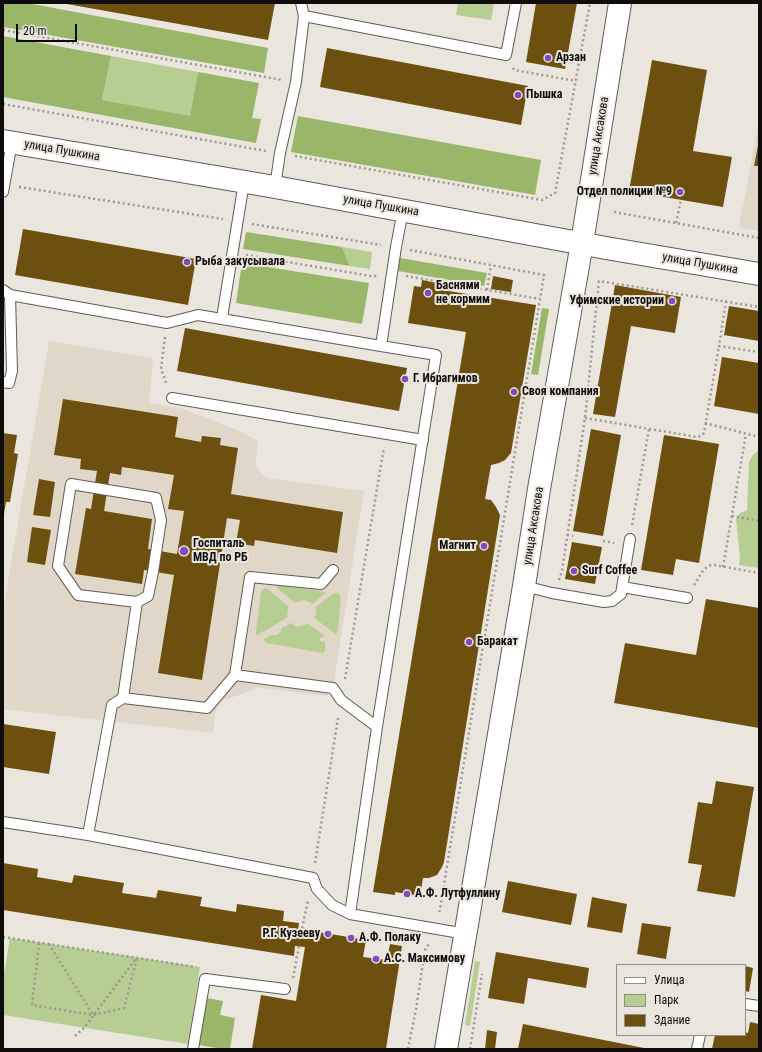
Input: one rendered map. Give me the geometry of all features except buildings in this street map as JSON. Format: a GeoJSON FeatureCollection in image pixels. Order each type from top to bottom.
{"type":"FeatureCollection","features":[{"type":"Feature","properties":{"kind":"street","name":"улица Аксакова"},"geometry":{"type":"LineString","coordinates":[[446,1049],[539,489],[582,243],[620,3]]}},
{"type":"Feature","properties":{"kind":"street","name":"улица Пушкина"},"geometry":{"type":"LineString","coordinates":[[7,142],[275,187],[759,274]]}},
{"type":"Feature","properties":{"kind":"lane"},"geometry":{"type":"LineString","coordinates":[[275,187],[280,153],[296,82],[304,16],[301,3]]}},
{"type":"Feature","properties":{"kind":"lane"},"geometry":{"type":"LineString","coordinates":[[304,16],[506,55],[516,3]]}},
{"type":"Feature","properties":{"kind":"lane"},"geometry":{"type":"LineString","coordinates":[[4,188],[7,142]]}},
{"type":"Feature","properties":{"kind":"lane"},"geometry":{"type":"LineString","coordinates":[[222,318],[244,182]]}},
{"type":"Feature","properties":{"kind":"lane"},"geometry":{"type":"LineString","coordinates":[[381,346],[403,210]]}},
{"type":"Feature","properties":{"kind":"lane"},"geometry":{"type":"LineString","coordinates":[[3,382],[9,383],[12,371],[7,292],[167,323],[198,315],[436,356],[377,727],[350,914]]}},
{"type":"Feature","properties":{"kind":"lane"},"geometry":{"type":"LineString","coordinates":[[172,398],[423,440]]}},
{"type":"Feature","properties":{"kind":"lane"},"geometry":{"type":"LineString","coordinates":[[71,484],[156,498],[161,520],[153,572],[148,596],[137,602],[78,595],[58,566],[71,484]]}},
{"type":"Feature","properties":{"kind":"lane"},"geometry":{"type":"LineString","coordinates":[[524,586],[552,593],[608,602],[612,601],[621,594],[630,539]]}},
{"type":"Feature","properties":{"kind":"lane"},"geometry":{"type":"LineString","coordinates":[[88,835],[112,705],[123,698],[207,708],[235,676],[250,577],[321,584],[333,570]]}},
{"type":"Feature","properties":{"kind":"lane"},"geometry":{"type":"LineString","coordinates":[[622,587],[687,598]]}},
{"type":"Feature","properties":{"kind":"lane"},"geometry":{"type":"LineString","coordinates":[[123,698],[137,602]]}},
{"type":"Feature","properties":{"kind":"lane"},"geometry":{"type":"LineString","coordinates":[[235,676],[333,688],[341,700],[377,727]]}},
{"type":"Feature","properties":{"kind":"lane"},"geometry":{"type":"LineString","coordinates":[[3,822],[88,835],[313,878],[317,889],[332,905],[350,914],[466,934]]}},
{"type":"Feature","properties":{"kind":"lane"},"geometry":{"type":"LineString","coordinates":[[193,1049],[205,978],[285,989]]}},
{"type":"Feature","properties":{"kind":"lane"},"geometry":{"type":"LineString","coordinates":[[746,1004],[759,1006]]}},
{"type":"Feature","properties":{"kind":"lane"},"geometry":{"type":"LineString","coordinates":[[697,1049],[700,1036]]}},
{"type":"Feature","properties":{"kind":"path"},"geometry":{"type":"LineString","coordinates":[[542,200],[555,193],[590,3]]}},
{"type":"Feature","properties":{"kind":"path"},"geometry":{"type":"LineString","coordinates":[[3,30],[296,82]]}},
{"type":"Feature","properties":{"kind":"path"},"geometry":{"type":"LineString","coordinates":[[506,55],[514,70],[576,81]]}},
{"type":"Feature","properties":{"kind":"path"},"geometry":{"type":"LineString","coordinates":[[4,188],[238,222],[396,247],[544,275],[437,929],[425,950],[408,1049]]}},
{"type":"Feature","properties":{"kind":"path"},"geometry":{"type":"LineString","coordinates":[[676,223],[681,200]]}},
{"type":"Feature","properties":{"kind":"path"},"geometry":{"type":"LineString","coordinates":[[614,212],[759,238]]}},
{"type":"Feature","properties":{"kind":"path"},"geometry":{"type":"LineString","coordinates":[[233,253],[371,276],[392,274],[540,299]]}},
{"type":"Feature","properties":{"kind":"path"},"geometry":{"type":"LineString","coordinates":[[487,290],[491,265]]}},
{"type":"Feature","properties":{"kind":"path"},"geometry":{"type":"LineString","coordinates":[[552,593],[560,576],[585,418],[599,281],[759,307]]}},
{"type":"Feature","properties":{"kind":"path"},"geometry":{"type":"LineString","coordinates":[[585,418],[697,437],[701,436],[704,433],[726,301]]}},
{"type":"Feature","properties":{"kind":"path"},"geometry":{"type":"LineString","coordinates":[[167,323],[161,369],[172,398]]}},
{"type":"Feature","properties":{"kind":"path"},"geometry":{"type":"LineString","coordinates":[[718,346],[759,352]]}},
{"type":"Feature","properties":{"kind":"path"},"geometry":{"type":"LineString","coordinates":[[705,423],[759,437]]}},
{"type":"Feature","properties":{"kind":"path"},"geometry":{"type":"LineString","coordinates":[[630,539],[649,429]]}},
{"type":"Feature","properties":{"kind":"path"},"geometry":{"type":"LineString","coordinates":[[300,938],[313,878],[341,700],[386,434]]}},
{"type":"Feature","properties":{"kind":"path"},"geometry":{"type":"LineString","coordinates":[[723,566],[746,434]]}},
{"type":"Feature","properties":{"kind":"path"},"geometry":{"type":"LineString","coordinates":[[732,516],[759,521]]}},
{"type":"Feature","properties":{"kind":"path"},"geometry":{"type":"LineString","coordinates":[[567,535],[573,536]]}},
{"type":"Feature","properties":{"kind":"path"},"geometry":{"type":"LineString","coordinates":[[687,598],[704,569],[711,565],[759,573]]}},
{"type":"Feature","properties":{"kind":"path"},"geometry":{"type":"LineString","coordinates":[[3,937],[200,967]]}},
{"type":"Feature","properties":{"kind":"path"},"geometry":{"type":"LineString","coordinates":[[39,943],[32,1005],[93,1015],[124,1008],[137,958]]}},
{"type":"Feature","properties":{"kind":"path"},"geometry":{"type":"LineString","coordinates":[[49,944],[93,1015]]}},
{"type":"Feature","properties":{"kind":"path"},"geometry":{"type":"LineString","coordinates":[[293,981],[299,946]]}},
{"type":"Feature","properties":{"kind":"path"},"geometry":{"type":"LineString","coordinates":[[75,1036],[84,1028],[137,958]]}},
{"type":"Feature","properties":{"kind":"path"},"geometry":{"type":"LineString","coordinates":[[470,1049],[483,970]]}},
{"type":"Feature","properties":{"kind":"shaded area"},"geometry":{"type":"Polygon","coordinates":[[[759,122],[759,231],[739,227],[759,122]]]}},
{"type":"Feature","properties":{"kind":"shaded area","name":"Госпиталь МВД по РБ"},"geometry":{"type":"Polygon","coordinates":[[[49,341],[153,358],[149,403],[183,409],[240,431],[258,441],[255,466],[267,478],[364,491],[333,688],[327,696],[258,688],[222,701],[216,710],[213,733],[3,709],[3,611],[49,341]]]}},
{"type":"Feature","properties":{"kind":"green space"},"geometry":{"type":"Polygon","coordinates":[[[3,3],[27,3],[268,48],[264,73],[3,27],[3,3]]]}},
{"type":"Feature","properties":{"kind":"green space"},"geometry":{"type":"Polygon","coordinates":[[[458,3],[494,3],[491,20],[456,15],[458,3]]]}},
{"type":"Feature","properties":{"kind":"green space"},"geometry":{"type":"Polygon","coordinates":[[[3,36],[111,56],[102,100],[190,116],[198,72],[259,83],[252,118],[261,119],[256,143],[3,97],[3,36]]]}},
{"type":"Feature","properties":{"kind":"green space"},"geometry":{"type":"Polygon","coordinates":[[[111,56],[198,72],[190,117],[102,100],[111,56]]]}},
{"type":"Feature","properties":{"kind":"green space"},"geometry":{"type":"Polygon","coordinates":[[[298,116],[541,160],[535,195],[291,152],[298,116]]]}},
{"type":"Feature","properties":{"kind":"green space"},"geometry":{"type":"Polygon","coordinates":[[[246,232],[342,247],[350,266],[243,249],[246,232]]]}},
{"type":"Feature","properties":{"kind":"green space"},"geometry":{"type":"Polygon","coordinates":[[[342,247],[372,252],[370,269],[350,266],[342,247]]]}},
{"type":"Feature","properties":{"kind":"green space"},"geometry":{"type":"Polygon","coordinates":[[[400,258],[487,273],[484,286],[398,271],[400,258]]]}},
{"type":"Feature","properties":{"kind":"green space"},"geometry":{"type":"Polygon","coordinates":[[[242,263],[369,283],[362,324],[236,303],[242,263]]]}},
{"type":"Feature","properties":{"kind":"green space"},"geometry":{"type":"Polygon","coordinates":[[[542,308],[549,309],[538,375],[531,374],[542,308]]]}},
{"type":"Feature","properties":{"kind":"green space"},"geometry":{"type":"Polygon","coordinates":[[[759,450],[759,568],[739,565],[740,558],[736,519],[740,513],[747,510],[749,462],[753,455],[759,450]]]}},
{"type":"Feature","properties":{"kind":"green space"},"geometry":{"type":"Polygon","coordinates":[[[279,585],[325,593],[313,604],[304,600],[295,603],[277,588],[279,585]]]}},
{"type":"Feature","properties":{"kind":"green space"},"geometry":{"type":"Polygon","coordinates":[[[266,588],[289,607],[287,613],[288,617],[256,635],[261,592],[266,588]]]}},
{"type":"Feature","properties":{"kind":"green space"},"geometry":{"type":"Polygon","coordinates":[[[336,593],[339,594],[341,599],[338,631],[336,634],[314,618],[316,614],[316,607],[336,593]]]}},
{"type":"Feature","properties":{"kind":"green space"},"geometry":{"type":"Polygon","coordinates":[[[291,623],[298,627],[308,624],[325,636],[320,638],[320,641],[325,642],[325,650],[323,653],[266,643],[264,639],[271,635],[277,635],[282,628],[291,623]]]}},
{"type":"Feature","properties":{"kind":"green space"},"geometry":{"type":"Polygon","coordinates":[[[10,938],[200,967],[188,1044],[3,1015],[3,980],[10,938]]]}},
{"type":"Feature","properties":{"kind":"green space"},"geometry":{"type":"Polygon","coordinates":[[[475,961],[480,962],[470,1026],[465,1025],[475,961]]]}},
{"type":"Feature","properties":{"kind":"green space"},"geometry":{"type":"Polygon","coordinates":[[[207,998],[223,1001],[220,1015],[235,1018],[230,1049],[199,1045],[207,998]]]}},
{"type":"Feature","properties":{"kind":"place","name":"Арзан"},"geometry":{"type":"Point","coordinates":[548,58]}},
{"type":"Feature","properties":{"kind":"place","name":"Пышка"},"geometry":{"type":"Point","coordinates":[518,95]}},
{"type":"Feature","properties":{"kind":"place","name":"Отдел полиции №9"},"geometry":{"type":"Point","coordinates":[680,192]}},
{"type":"Feature","properties":{"kind":"place","name":"Рыба закусывала"},"geometry":{"type":"Point","coordinates":[187,262]}},
{"type":"Feature","properties":{"kind":"place","name":"Баснями не кормим"},"geometry":{"type":"Point","coordinates":[428,293]}},
{"type":"Feature","properties":{"kind":"place","name":"Уфимские истории"},"geometry":{"type":"Point","coordinates":[672,301]}},
{"type":"Feature","properties":{"kind":"place","name":"Г. Ибрагимов"},"geometry":{"type":"Point","coordinates":[405,379]}},
{"type":"Feature","properties":{"kind":"place","name":"Своя компания"},"geometry":{"type":"Point","coordinates":[514,392]}},
{"type":"Feature","properties":{"kind":"place","name":"Магнит"},"geometry":{"type":"Point","coordinates":[484,546]}},
{"type":"Feature","properties":{"kind":"place","name":"Госпиталь МВД по РБ"},"geometry":{"type":"Point","coordinates":[184,551]}},
{"type":"Feature","properties":{"kind":"place","name":"Surf Coffee"},"geometry":{"type":"Point","coordinates":[574,571]}},
{"type":"Feature","properties":{"kind":"place","name":"Баракат"},"geometry":{"type":"Point","coordinates":[469,642]}},
{"type":"Feature","properties":{"kind":"place","name":"А.Ф. Лутфуллину"},"geometry":{"type":"Point","coordinates":[407,894]}},
{"type":"Feature","properties":{"kind":"place","name":"Р.Г. Кузееву"},"geometry":{"type":"Point","coordinates":[328,934]}},
{"type":"Feature","properties":{"kind":"place","name":"А.Ф. Полаку"},"geometry":{"type":"Point","coordinates":[351,938]}},
{"type":"Feature","properties":{"kind":"place","name":"А.С. Максимову"},"geometry":{"type":"Point","coordinates":[376,959]}}]}
